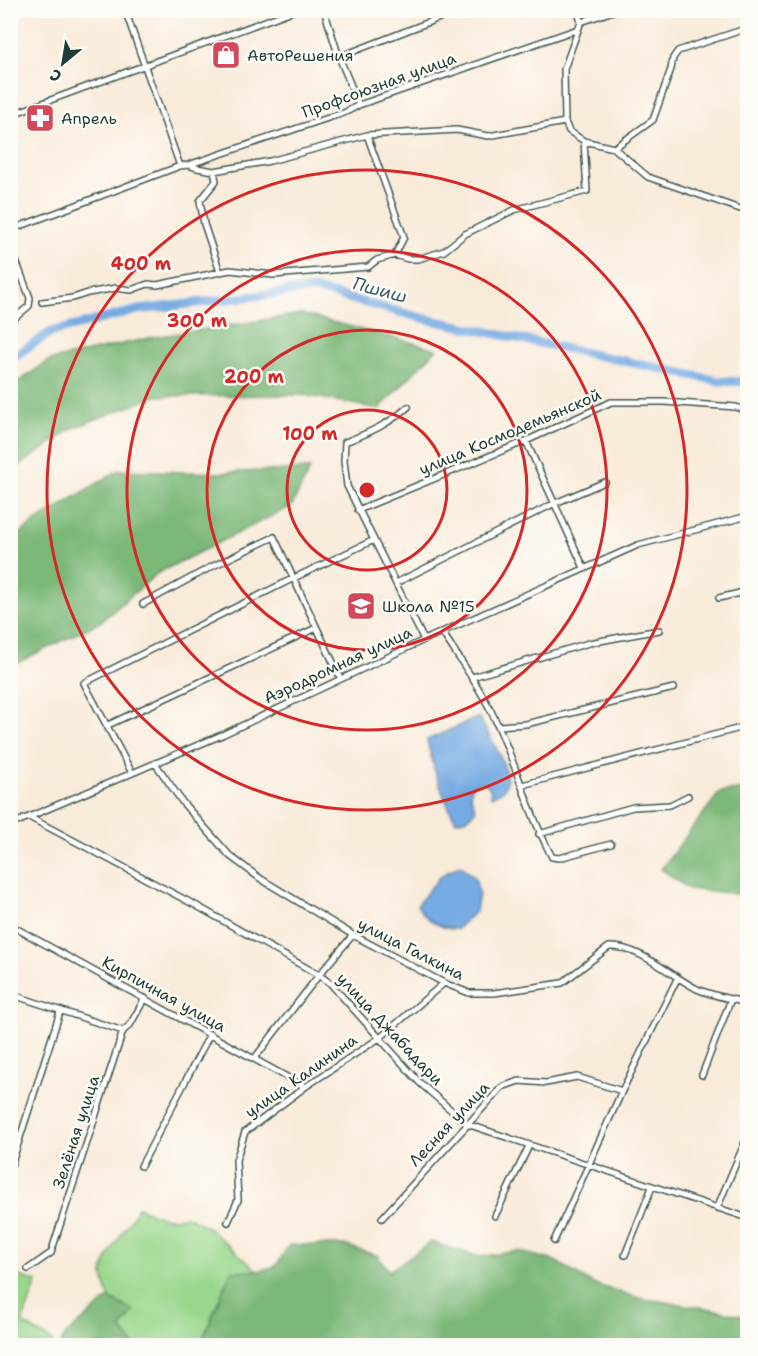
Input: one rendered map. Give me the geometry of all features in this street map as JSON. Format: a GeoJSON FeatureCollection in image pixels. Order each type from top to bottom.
{"type":"FeatureCollection","features":[{"type":"Feature","properties":{"kind":"street"},"geometry":{"type":"LineString","coordinates":[[125,10],[180,165]]}},
{"type":"Feature","properties":{"kind":"street"},"geometry":{"type":"LineString","coordinates":[[10,115],[295,10]]}},
{"type":"Feature","properties":{"kind":"street"},"geometry":{"type":"LineString","coordinates":[[324,10],[339,57],[359,105]]}},
{"type":"Feature","properties":{"kind":"street"},"geometry":{"type":"LineString","coordinates":[[339,57],[460,10]]}},
{"type":"Feature","properties":{"kind":"street"},"geometry":{"type":"LineString","coordinates":[[577,10],[581,22],[564,69],[565,122],[569,131],[584,141],[614,148],[648,177],[740,209],[747,209]]}},
{"type":"Feature","properties":{"kind":"street"},"geometry":{"type":"LineString","coordinates":[[581,22],[616,10]]}},
{"type":"Feature","properties":{"kind":"street"},"geometry":{"type":"LineString","coordinates":[[614,148],[653,120],[673,58],[678,51],[747,28]]}},
{"type":"Feature","properties":{"kind":"street","name":"Профсоюзная улица"},"geometry":{"type":"LineString","coordinates":[[188,165],[578,30]]}},
{"type":"Feature","properties":{"kind":"street","name":"Профсоюзная улица"},"geometry":{"type":"LineString","coordinates":[[10,230],[180,165],[214,171],[270,161],[367,135],[457,130],[488,136],[565,122]]}},
{"type":"Feature","properties":{"kind":"street"},"geometry":{"type":"LineString","coordinates":[[367,135],[405,237],[395,255]]}},
{"type":"Feature","properties":{"kind":"street"},"geometry":{"type":"LineString","coordinates":[[42,302],[73,298],[88,292],[116,288],[131,290],[148,284],[157,285],[230,270],[273,276],[368,267],[376,260],[395,255],[418,259],[444,251],[465,234],[514,210],[586,191],[584,141]]}},
{"type":"Feature","properties":{"kind":"street"},"geometry":{"type":"LineString","coordinates":[[214,171],[216,181],[200,201],[204,224],[220,272]]}},
{"type":"Feature","properties":{"kind":"street"},"geometry":{"type":"LineString","coordinates":[[10,245],[30,298],[28,306],[10,322]]}},
{"type":"Feature","properties":{"kind":"street","name":"улица Космодемьянской"},"geometry":{"type":"LineString","coordinates":[[358,510],[526,441],[611,402],[664,402],[736,407],[747,411]]}},
{"type":"Feature","properties":{"kind":"street"},"geometry":{"type":"LineString","coordinates":[[408,407],[393,421],[345,442],[344,461],[347,486],[424,640]]}},
{"type":"Feature","properties":{"kind":"street"},"geometry":{"type":"LineString","coordinates":[[526,441],[584,568]]}},
{"type":"Feature","properties":{"kind":"street"},"geometry":{"type":"LineString","coordinates":[[396,583],[554,504],[605,482]]}},
{"type":"Feature","properties":{"kind":"street","name":"Аэродромная улица"},"geometry":{"type":"LineString","coordinates":[[10,825],[224,734],[424,640],[638,545],[747,516]]}},
{"type":"Feature","properties":{"kind":"street"},"geometry":{"type":"LineString","coordinates":[[143,604],[211,567],[274,537],[341,679]]}},
{"type":"Feature","properties":{"kind":"street"},"geometry":{"type":"LineString","coordinates":[[132,773],[84,683],[374,540]]}},
{"type":"Feature","properties":{"kind":"street"},"geometry":{"type":"LineString","coordinates":[[719,598],[747,591]]}},
{"type":"Feature","properties":{"kind":"street"},"geometry":{"type":"LineString","coordinates":[[108,725],[316,628]]}},
{"type":"Feature","properties":{"kind":"street"},"geometry":{"type":"LineString","coordinates":[[472,677],[589,643],[659,630]]}},
{"type":"Feature","properties":{"kind":"street"},"geometry":{"type":"LineString","coordinates":[[442,632],[472,677],[499,726],[539,834],[552,857],[560,858],[611,844]]}},
{"type":"Feature","properties":{"kind":"street"},"geometry":{"type":"LineString","coordinates":[[499,726],[526,724],[674,688]]}},
{"type":"Feature","properties":{"kind":"street"},"geometry":{"type":"LineString","coordinates":[[522,785],[747,726]]}},
{"type":"Feature","properties":{"kind":"street","name":"улица Галкина"},"geometry":{"type":"LineString","coordinates":[[155,763],[183,803],[230,856],[261,879],[353,934],[444,983],[469,993],[494,993],[562,983],[609,947],[615,946],[635,952],[677,978],[709,994],[747,1003]]}},
{"type":"Feature","properties":{"kind":"street"},"geometry":{"type":"LineString","coordinates":[[539,834],[633,807],[670,805],[688,796]]}},
{"type":"Feature","properties":{"kind":"street","name":"улица Джабадари"},"geometry":{"type":"LineString","coordinates":[[29,817],[197,906],[319,975],[330,983],[381,1037],[420,1083],[467,1124],[747,1218]]}},
{"type":"Feature","properties":{"kind":"street","name":"Кирпичная улица"},"geometry":{"type":"LineString","coordinates":[[10,925],[305,1087]]}},
{"type":"Feature","properties":{"kind":"street"},"geometry":{"type":"LineString","coordinates":[[254,1059],[353,934]]}},
{"type":"Feature","properties":{"kind":"street"},"geometry":{"type":"LineString","coordinates":[[554,1241],[621,1091],[677,978]]}},
{"type":"Feature","properties":{"kind":"street","name":"улица Калинина"},"geometry":{"type":"LineString","coordinates":[[228,1222],[238,1200],[236,1160],[245,1132],[305,1087],[381,1037],[444,983]]}},
{"type":"Feature","properties":{"kind":"street"},"geometry":{"type":"LineString","coordinates":[[10,994],[123,1031]]}},
{"type":"Feature","properties":{"kind":"street","name":"Зелёная улица"},"geometry":{"type":"LineString","coordinates":[[28,1269],[51,1253],[123,1031],[130,1025],[145,998]]}},
{"type":"Feature","properties":{"kind":"street"},"geometry":{"type":"LineString","coordinates":[[702,1075],[731,999]]}},
{"type":"Feature","properties":{"kind":"street"},"geometry":{"type":"LineString","coordinates":[[10,1169],[60,1012]]}},
{"type":"Feature","properties":{"kind":"street"},"geometry":{"type":"LineString","coordinates":[[141,1166],[210,1034]]}},
{"type":"Feature","properties":{"kind":"street","name":"Лесная улица"},"geometry":{"type":"LineString","coordinates":[[382,1218],[502,1087],[519,1081],[546,1083],[577,1077],[621,1091]]}},
{"type":"Feature","properties":{"kind":"street"},"geometry":{"type":"LineString","coordinates":[[717,1208],[747,1135]]}},
{"type":"Feature","properties":{"kind":"street"},"geometry":{"type":"LineString","coordinates":[[495,1216],[529,1146]]}},
{"type":"Feature","properties":{"kind":"street"},"geometry":{"type":"LineString","coordinates":[[625,1255],[652,1187]]}},
{"type":"Feature","properties":{"kind":"green space"},"geometry":{"type":"Polygon","coordinates":[[[301,314],[437,349],[379,409],[304,395],[156,396],[73,428],[11,472],[11,387],[48,361],[149,338],[301,314]]]}},
{"type":"Feature","properties":{"kind":"green space"},"geometry":{"type":"Polygon","coordinates":[[[310,469],[292,506],[158,573],[100,622],[11,666],[11,541],[37,520],[119,470],[218,473],[310,469]]]}},
{"type":"Feature","properties":{"kind":"green space"},"geometry":{"type":"Polygon","coordinates":[[[747,789],[747,895],[689,889],[661,869],[720,792],[747,789]]]}},
{"type":"Feature","properties":{"kind":"green space"},"geometry":{"type":"Polygon","coordinates":[[[138,1207],[168,1218],[187,1216],[206,1226],[258,1271],[231,1272],[200,1346],[134,1345],[121,1328],[134,1311],[109,1298],[103,1275],[107,1259],[138,1207]]]}},
{"type":"Feature","properties":{"kind":"green space"},"geometry":{"type":"Polygon","coordinates":[[[431,1242],[480,1257],[517,1251],[555,1261],[593,1284],[639,1298],[712,1309],[747,1317],[747,1345],[200,1345],[231,1271],[258,1271],[276,1266],[289,1245],[344,1245],[378,1256],[389,1271],[431,1242]]]}},
{"type":"Feature","properties":{"kind":"green space"},"geometry":{"type":"Polygon","coordinates":[[[11,1273],[37,1282],[22,1323],[52,1341],[53,1345],[11,1345],[11,1273]]]}},
{"type":"Feature","properties":{"kind":"green space"},"geometry":{"type":"Polygon","coordinates":[[[109,1298],[134,1311],[121,1328],[134,1345],[60,1345],[66,1335],[109,1298]]]}},
{"type":"Feature","properties":{"kind":"water"},"geometry":{"type":"Polygon","coordinates":[[[479,717],[502,760],[507,778],[506,785],[502,791],[491,797],[490,788],[483,782],[473,784],[470,794],[476,809],[468,818],[456,821],[438,782],[427,740],[479,717]]]}},
{"type":"Feature","properties":{"kind":"water"},"geometry":{"type":"Polygon","coordinates":[[[460,865],[475,878],[479,894],[476,911],[457,929],[451,929],[433,922],[417,905],[440,876],[460,865]]]}},
{"type":"Feature","properties":{"kind":"waterway","name":"Пшиш"},"geometry":{"type":"LineString","coordinates":[[10,359],[51,332],[138,310],[313,289],[426,319],[719,381],[748,382]]}},
{"type":"Feature","properties":{"kind":"place","name":"АвтоРешения"},"geometry":{"type":"Point","coordinates":[226,55]}},
{"type":"Feature","properties":{"kind":"place","name":"Апрель"},"geometry":{"type":"Point","coordinates":[40,118]}},
{"type":"Feature","properties":{"kind":"place","name":"Школа №15"},"geometry":{"type":"Point","coordinates":[361,606]}}]}
